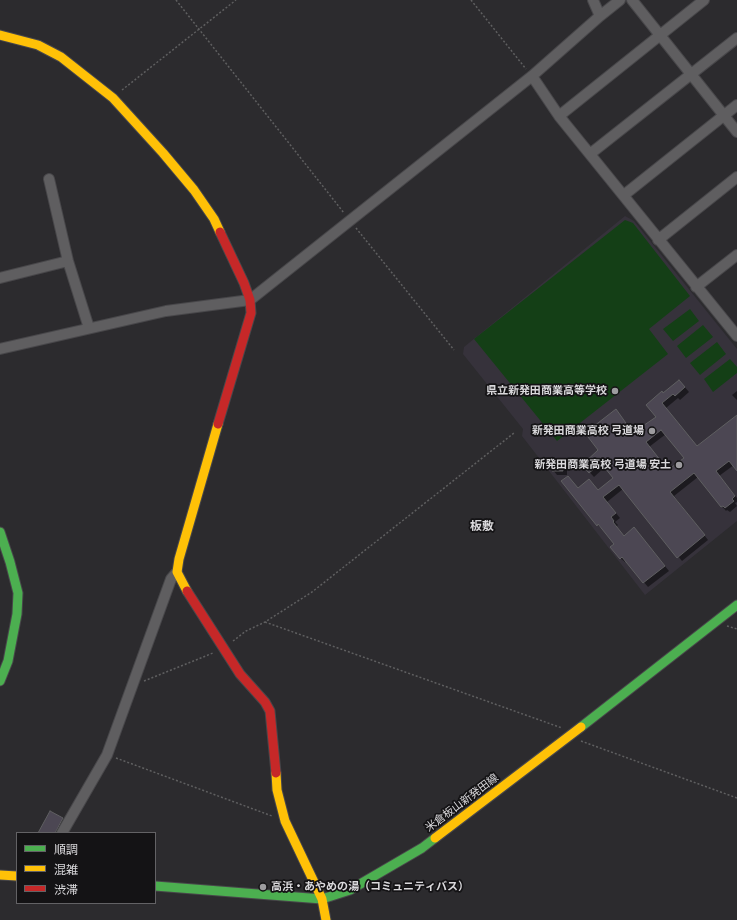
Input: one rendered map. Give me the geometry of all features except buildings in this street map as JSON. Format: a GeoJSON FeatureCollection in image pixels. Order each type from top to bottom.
{"type":"FeatureCollection","features":[{"type":"Feature","properties":{"kind":"street"},"geometry":{"type":"LineString","coordinates":[[593,0],[600,16]]}},
{"type":"Feature","properties":{"kind":"street"},"geometry":{"type":"LineString","coordinates":[[0,349],[166,311],[250,300],[532,76],[620,0]]}},
{"type":"Feature","properties":{"kind":"street"},"geometry":{"type":"LineString","coordinates":[[632,0],[737,132]]}},
{"type":"Feature","properties":{"kind":"street"},"geometry":{"type":"LineString","coordinates":[[559,116],[704,0]]}},
{"type":"Feature","properties":{"kind":"street"},"geometry":{"type":"LineString","coordinates":[[0,35],[38,45],[61,57],[113,98],[164,153],[194,190],[214,219],[235,263],[250,300],[251,313],[179,560],[177,572],[171,579],[107,755],[63,832]]}},
{"type":"Feature","properties":{"kind":"street"},"geometry":{"type":"LineString","coordinates":[[590,154],[737,38]]}},
{"type":"Feature","properties":{"kind":"street"},"geometry":{"type":"LineString","coordinates":[[532,76],[559,116],[737,336]]}},
{"type":"Feature","properties":{"kind":"street"},"geometry":{"type":"LineString","coordinates":[[624,195],[737,105]]}},
{"type":"Feature","properties":{"kind":"street"},"geometry":{"type":"LineString","coordinates":[[658,240],[737,177]]}},
{"type":"Feature","properties":{"kind":"street"},"geometry":{"type":"LineString","coordinates":[[49,179],[68,261],[89,328]]}},
{"type":"Feature","properties":{"kind":"street"},"geometry":{"type":"LineString","coordinates":[[696,287],[737,255]]}},
{"type":"Feature","properties":{"kind":"street"},"geometry":{"type":"LineString","coordinates":[[0,278],[68,261]]}},
{"type":"Feature","properties":{"kind":"street"},"geometry":{"type":"LineString","coordinates":[[0,532],[18,593],[17,614],[9,654],[0,681]]}},
{"type":"Feature","properties":{"kind":"street"},"geometry":{"type":"LineString","coordinates":[[177,572],[182,584],[240,674],[265,702],[270,710],[278,790],[285,821],[322,899],[326,920]]}},
{"type":"Feature","properties":{"kind":"street","name":"米倉板山新発田線"},"geometry":{"type":"LineString","coordinates":[[156,886],[322,899],[350,890],[422,848],[572,734],[737,605]]}},
{"type":"Feature","properties":{"kind":"street"},"geometry":{"type":"LineString","coordinates":[[0,875],[16,876]]}},
{"type":"Feature","properties":{"kind":"path"},"geometry":{"type":"LineString","coordinates":[[176,0],[350,221],[454,350]]}},
{"type":"Feature","properties":{"kind":"path"},"geometry":{"type":"LineString","coordinates":[[113,98],[236,0]]}},
{"type":"Feature","properties":{"kind":"path"},"geometry":{"type":"LineString","coordinates":[[471,0],[532,76]]}},
{"type":"Feature","properties":{"kind":"path"},"geometry":{"type":"LineString","coordinates":[[133,686],[224,649],[246,631],[265,622],[312,592],[514,433]]}},
{"type":"Feature","properties":{"kind":"path"},"geometry":{"type":"LineString","coordinates":[[265,622],[557,726],[572,734],[578,740],[737,798]]}},
{"type":"Feature","properties":{"kind":"path"},"geometry":{"type":"LineString","coordinates":[[107,755],[285,821]]}},
{"type":"Feature","properties":{"kind":"shaded area","name":"県立新発田商業高等学校"},"geometry":{"type":"Polygon","coordinates":[[[625,216],[634,221],[737,349],[737,521],[645,595],[522,436],[523,429],[463,354],[464,347],[625,216]]]}},
{"type":"Feature","properties":{"kind":"green space"},"geometry":{"type":"Polygon","coordinates":[[[625,220],[633,223],[690,296],[649,329],[668,354],[557,441],[474,339],[625,220]]]}},
{"type":"Feature","properties":{"kind":"green space"},"geometry":{"type":"Polygon","coordinates":[[[690,309],[699,321],[673,341],[663,329],[690,309]]]}},
{"type":"Feature","properties":{"kind":"green space"},"geometry":{"type":"Polygon","coordinates":[[[703,325],[713,337],[686,358],[677,346],[703,325]]]}},
{"type":"Feature","properties":{"kind":"green space"},"geometry":{"type":"Polygon","coordinates":[[[717,342],[726,354],[700,375],[690,363],[717,342]]]}},
{"type":"Feature","properties":{"kind":"green space"},"geometry":{"type":"Polygon","coordinates":[[[730,359],[737,367],[737,373],[713,392],[704,379],[730,359]]]}},
{"type":"Feature","properties":{"kind":"traffic: fast"},"geometry":{"type":"LineString","coordinates":[[0,532],[18,593],[17,614],[8,661],[0,681]]}},
{"type":"Feature","properties":{"kind":"traffic: fast"},"geometry":{"type":"LineString","coordinates":[[581,727],[737,605]]}},
{"type":"Feature","properties":{"kind":"traffic: fast"},"geometry":{"type":"LineString","coordinates":[[156,886],[322,899],[350,890],[422,848],[435,838]]}},
{"type":"Feature","properties":{"kind":"traffic: slow"},"geometry":{"type":"LineString","coordinates":[[0,35],[38,45],[61,57],[113,98],[194,190],[214,219],[220,232]]}},
{"type":"Feature","properties":{"kind":"traffic: slow"},"geometry":{"type":"LineString","coordinates":[[187,591],[177,572],[179,559],[218,424]]}},
{"type":"Feature","properties":{"kind":"traffic: slow"},"geometry":{"type":"LineString","coordinates":[[435,838],[581,727]]}},
{"type":"Feature","properties":{"kind":"traffic: slow"},"geometry":{"type":"LineString","coordinates":[[276,773],[277,790],[285,821],[322,899],[326,920]]}},
{"type":"Feature","properties":{"kind":"traffic: slow"},"geometry":{"type":"LineString","coordinates":[[0,875],[16,876]]}},
{"type":"Feature","properties":{"kind":"traffic: jam"},"geometry":{"type":"LineString","coordinates":[[218,424],[251,313],[250,300],[244,283],[220,232]]}},
{"type":"Feature","properties":{"kind":"traffic: jam"},"geometry":{"type":"LineString","coordinates":[[187,591],[240,674],[265,702],[270,711],[276,773]]}},
{"type":"Feature","properties":{"kind":"place","name":"県立新発田商業高等学校"},"geometry":{"type":"Point","coordinates":[615,391]}},
{"type":"Feature","properties":{"kind":"place","name":"新発田商業高校 弓道場"},"geometry":{"type":"Point","coordinates":[652,431]}},
{"type":"Feature","properties":{"kind":"place","name":"新発田商業高校 弓道場 安土"},"geometry":{"type":"Point","coordinates":[679,465]}},
{"type":"Feature","properties":{"kind":"place","name":"高浜・あやめの湯（コミュニティバス）"},"geometry":{"type":"Point","coordinates":[263,887]}},
{"type":"Feature","properties":{"kind":"district","name":"板敷"},"geometry":{"type":"Point","coordinates":[482,527]}}]}
